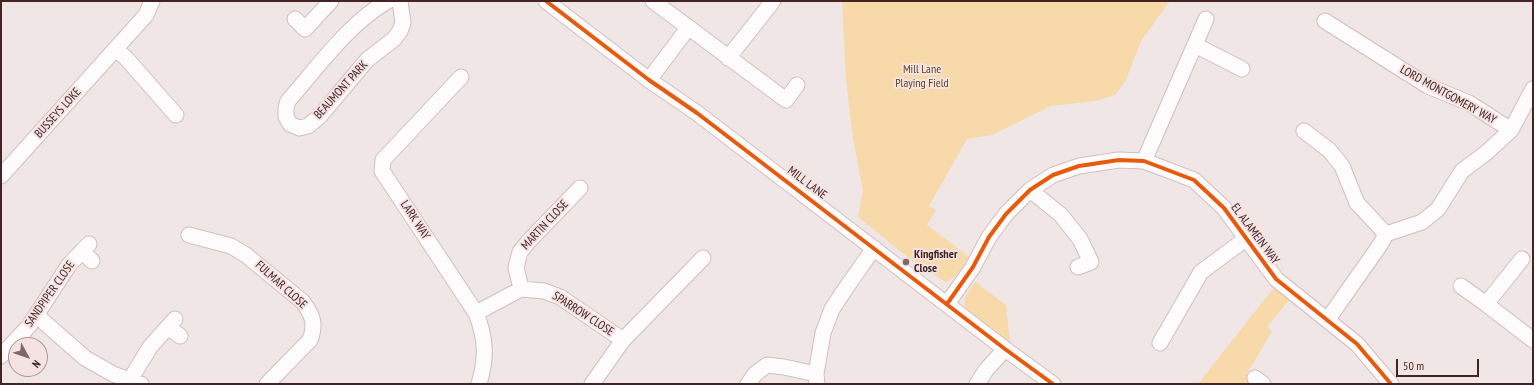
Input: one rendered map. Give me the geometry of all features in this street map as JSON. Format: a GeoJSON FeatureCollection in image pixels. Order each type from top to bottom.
{"type":"FeatureCollection","features":[{"type":"Feature","properties":{"kind":"street","name":"BUSSEYS LOKE"},"geometry":{"type":"LineString","coordinates":[[1,176],[146,15],[152,1]]}},
{"type":"Feature","properties":{"kind":"street"},"geometry":{"type":"LineString","coordinates":[[295,19],[306,29],[331,1]]}},
{"type":"Feature","properties":{"kind":"street","name":"BEAUMONT PARK"},"geometry":{"type":"LineString","coordinates":[[388,1],[378,6],[349,32],[288,101],[286,117],[290,124],[299,128],[308,126],[320,116],[367,60],[394,39],[400,31],[403,23],[400,1]]}},
{"type":"Feature","properties":{"kind":"street","name":"MILL LANE"},"geometry":{"type":"LineString","coordinates":[[546,1],[649,80],[697,113],[1005,349],[1053,384]]}},
{"type":"Feature","properties":{"kind":"street"},"geometry":{"type":"LineString","coordinates":[[653,1],[786,100],[797,85]]}},
{"type":"Feature","properties":{"kind":"street"},"geometry":{"type":"LineString","coordinates":[[728,58],[772,1]]}},
{"type":"Feature","properties":{"kind":"street"},"geometry":{"type":"LineString","coordinates":[[1144,161],[1196,45],[1206,19]]}},
{"type":"Feature","properties":{"kind":"street","name":"LORD MONTGOMERY WAY"},"geometry":{"type":"LineString","coordinates":[[1325,21],[1428,86],[1469,103],[1511,130]]}},
{"type":"Feature","properties":{"kind":"street"},"geometry":{"type":"LineString","coordinates":[[649,80],[688,28]]}},
{"type":"Feature","properties":{"kind":"street"},"geometry":{"type":"LineString","coordinates":[[1196,45],[1242,69]]}},
{"type":"Feature","properties":{"kind":"street"},"geometry":{"type":"LineString","coordinates":[[115,50],[126,58],[176,115]]}},
{"type":"Feature","properties":{"kind":"street","name":"LARK WAY"},"geometry":{"type":"LineString","coordinates":[[461,77],[382,160],[382,171],[476,313],[482,328],[485,346],[484,369],[479,384]]}},
{"type":"Feature","properties":{"kind":"street"},"geometry":{"type":"LineString","coordinates":[[1328,319],[1380,245],[1386,234],[1422,222],[1438,209],[1462,171],[1486,153],[1511,130],[1533,89]]}},
{"type":"Feature","properties":{"kind":"street"},"geometry":{"type":"LineString","coordinates":[[1304,131],[1329,150],[1342,166],[1357,204],[1386,234]]}},
{"type":"Feature","properties":{"kind":"street","name":"EL ALAMEIN WAY"},"geometry":{"type":"LineString","coordinates":[[947,304],[973,267],[989,237],[1006,214],[1030,190],[1053,175],[1079,166],[1119,160],[1144,161],[1194,180],[1224,208],[1276,279],[1304,303],[1328,319],[1357,344],[1385,382]]}},
{"type":"Feature","properties":{"kind":"street","name":"MARTIN CLOSE"},"geometry":{"type":"LineString","coordinates":[[521,289],[516,267],[520,252],[580,188]]}},
{"type":"Feature","properties":{"kind":"street"},"geometry":{"type":"LineString","coordinates":[[1030,190],[1061,215],[1080,239],[1091,263]]}},
{"type":"Feature","properties":{"kind":"street","name":"FULMAR CLOSE"},"geometry":{"type":"LineString","coordinates":[[189,235],[231,246],[246,254],[303,302],[310,312],[314,331],[310,340],[267,384]]}},
{"type":"Feature","properties":{"kind":"street","name":"EL ALAMEIN WAY"},"geometry":{"type":"LineString","coordinates":[[1160,343],[1201,272],[1247,238]]}},
{"type":"Feature","properties":{"kind":"street"},"geometry":{"type":"LineString","coordinates":[[748,384],[755,374],[766,365],[784,367],[816,379],[824,333],[832,309],[874,248]]}},
{"type":"Feature","properties":{"kind":"street","name":"SANDPIPER CLOSE"},"geometry":{"type":"LineString","coordinates":[[2,354],[29,326],[69,265],[87,252]]}},
{"type":"Feature","properties":{"kind":"street","name":"SPARROW CLOSE"},"geometry":{"type":"LineString","coordinates":[[592,384],[623,340],[703,258]]}},
{"type":"Feature","properties":{"kind":"street"},"geometry":{"type":"LineString","coordinates":[[1486,304],[1522,259]]}},
{"type":"Feature","properties":{"kind":"street"},"geometry":{"type":"LineString","coordinates":[[1461,286],[1533,340]]}},
{"type":"Feature","properties":{"kind":"street"},"geometry":{"type":"LineString","coordinates":[[476,313],[521,289]]}},
{"type":"Feature","properties":{"kind":"street","name":"SPARROW CLOSE"},"geometry":{"type":"LineString","coordinates":[[521,289],[544,291],[560,297],[623,340]]}},
{"type":"Feature","properties":{"kind":"street"},"geometry":{"type":"LineString","coordinates":[[36,315],[85,358],[113,374],[136,382],[150,347],[171,323],[180,336]]}},
{"type":"Feature","properties":{"kind":"street"},"geometry":{"type":"LineString","coordinates":[[977,384],[986,370],[1005,349]]}},
{"type":"Feature","properties":{"kind":"green space","name":"Mill Lane Playing Field"},"geometry":{"type":"Polygon","coordinates":[[[842,1],[1170,1],[1141,41],[1125,82],[1115,95],[1095,101],[1051,106],[992,135],[967,139],[929,206],[936,210],[927,225],[969,257],[957,275],[947,282],[910,259],[858,217],[863,190],[853,139],[846,79],[842,1]]]}},
{"type":"Feature","properties":{"kind":"green space"},"geometry":{"type":"Polygon","coordinates":[[[975,282],[1006,305],[1010,343],[966,310],[965,298],[975,282]]]}},
{"type":"Feature","properties":{"kind":"green space"},"geometry":{"type":"Polygon","coordinates":[[[1276,285],[1290,299],[1267,327],[1272,331],[1247,374],[1250,384],[1198,384],[1276,285]]]}},
{"type":"Feature","properties":{"kind":"cycle path"},"geometry":{"type":"LineString","coordinates":[[546,1],[649,80],[697,113],[1005,349],[1053,384]]}},
{"type":"Feature","properties":{"kind":"cycle path"},"geometry":{"type":"LineString","coordinates":[[947,304],[973,267],[989,237],[1006,214],[1030,190],[1053,175],[1079,166],[1119,160],[1144,161],[1194,180],[1224,208],[1276,279],[1357,344],[1391,384]]}},
{"type":"Feature","properties":{"kind":"place","name":"Kingfisher Close"},"geometry":{"type":"Point","coordinates":[906,262]}}]}
